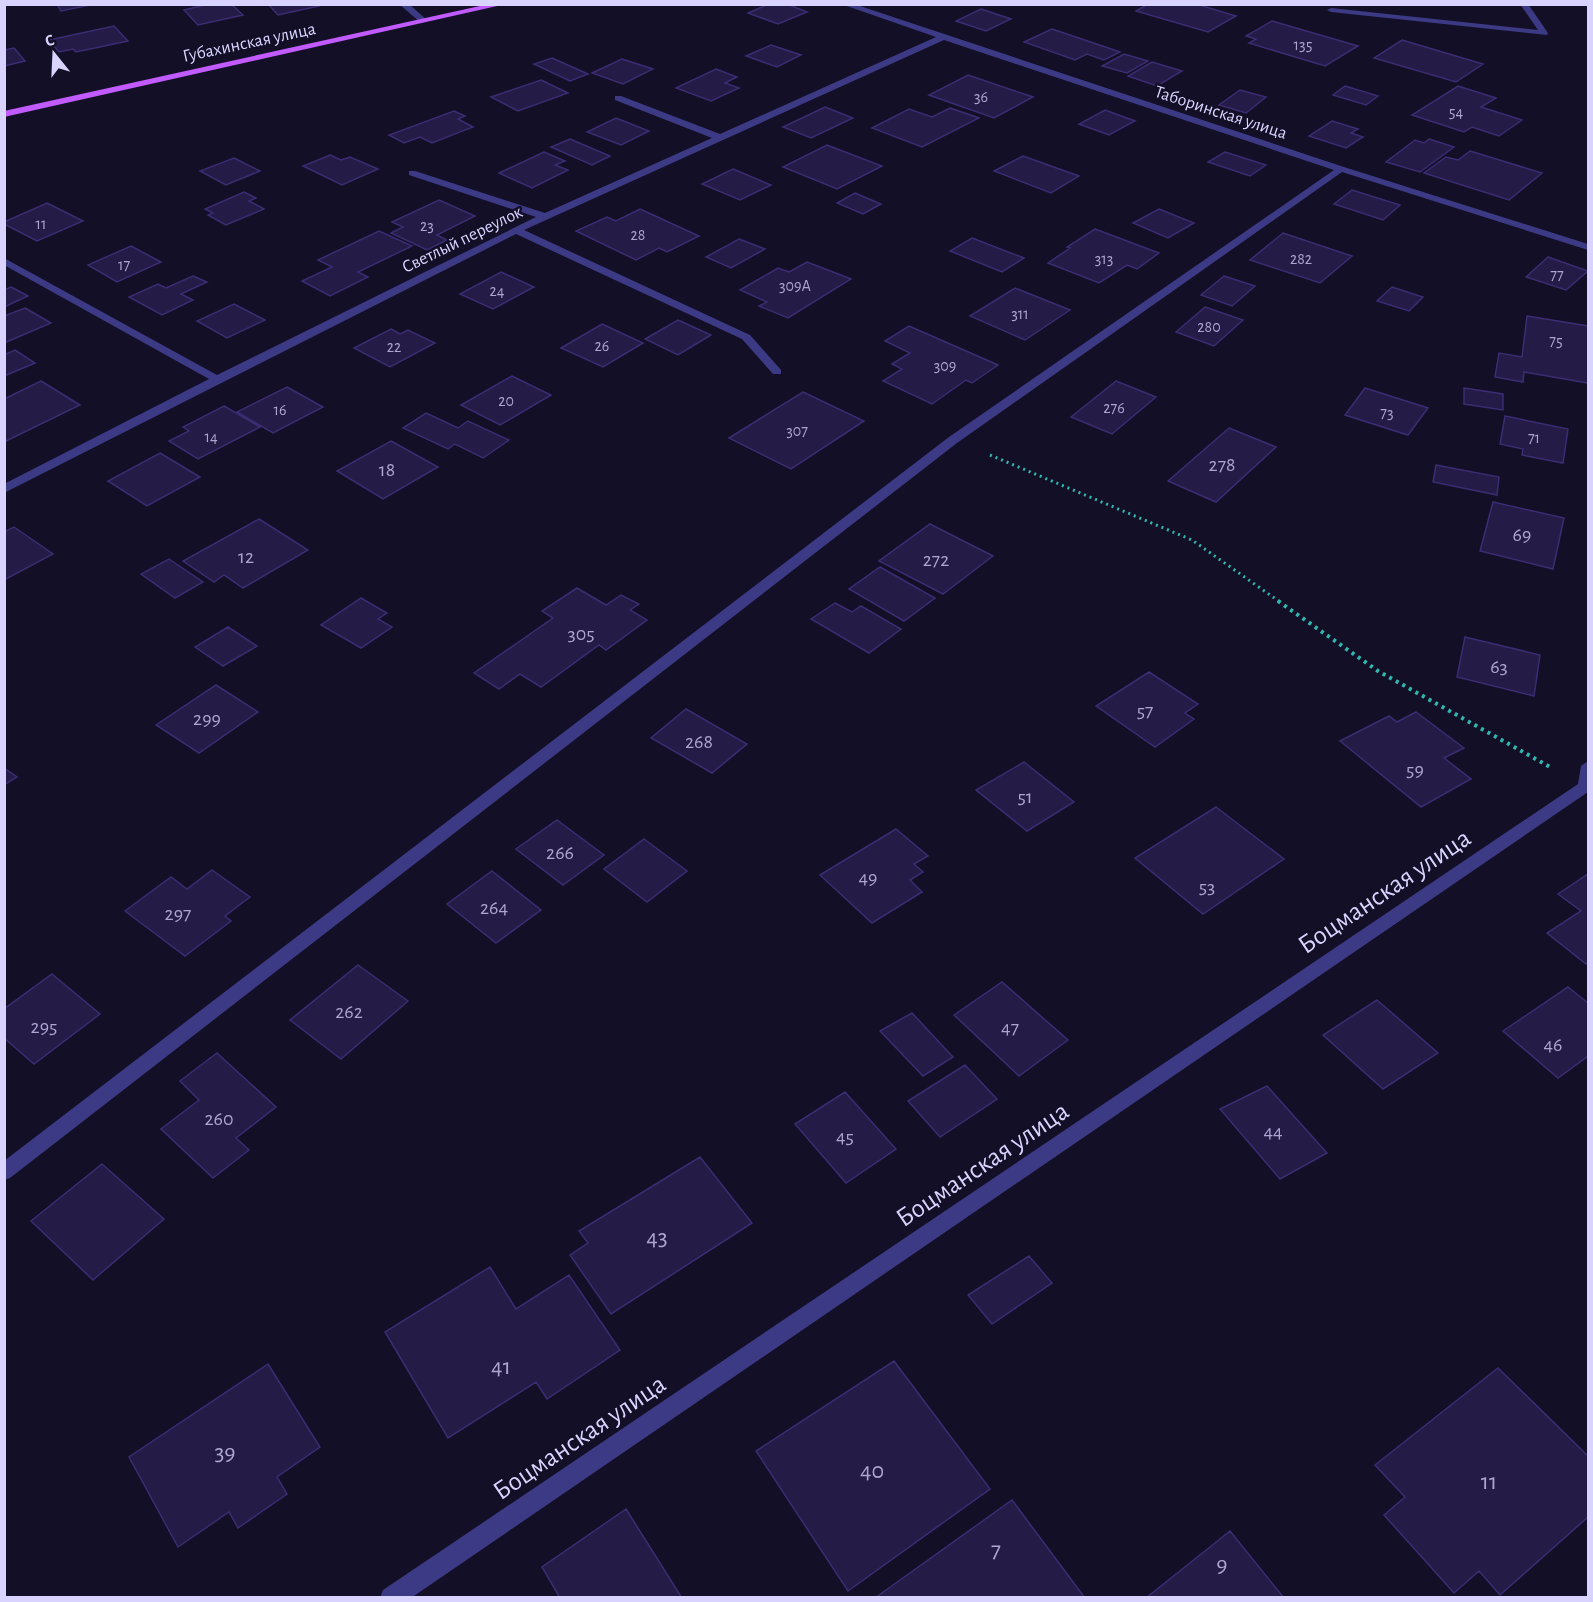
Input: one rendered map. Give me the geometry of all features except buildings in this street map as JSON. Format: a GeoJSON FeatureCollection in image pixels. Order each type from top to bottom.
{"type":"FeatureCollection","features":[{"type":"Feature","properties":{"kind":"main road","name":"Губахинская улица"},"geometry":{"type":"LineString","coordinates":[[4,114],[502,4]]}},
{"type":"Feature","properties":{"kind":"street"},"geometry":{"type":"LineString","coordinates":[[403,4],[424,21]]}},
{"type":"Feature","properties":{"kind":"street","name":"Таборинская улица"},"geometry":{"type":"LineString","coordinates":[[845,4],[1341,169],[1588,247]]}},
{"type":"Feature","properties":{"kind":"street"},"geometry":{"type":"LineString","coordinates":[[1331,10],[1544,33],[1524,4]]}},
{"type":"Feature","properties":{"kind":"street","name":"Светлый переулок"},"geometry":{"type":"LineString","coordinates":[[4,489],[217,379],[516,230],[943,37]]}},
{"type":"Feature","properties":{"kind":"street"},"geometry":{"type":"LineString","coordinates":[[618,98],[718,137]]}},
{"type":"Feature","properties":{"kind":"street"},"geometry":{"type":"LineString","coordinates":[[4,1172],[953,440],[1341,169]]}},
{"type":"Feature","properties":{"kind":"street"},"geometry":{"type":"LineString","coordinates":[[412,173],[546,217]]}},
{"type":"Feature","properties":{"kind":"street"},"geometry":{"type":"LineString","coordinates":[[516,230],[746,337],[777,372]]}},
{"type":"Feature","properties":{"kind":"street"},"geometry":{"type":"LineString","coordinates":[[4,261],[217,379]]}},
{"type":"Feature","properties":{"kind":"street"},"geometry":{"type":"LineString","coordinates":[[1585,787],[1588,766]]}},
{"type":"Feature","properties":{"kind":"street","name":"Боцманская улица"},"geometry":{"type":"LineString","coordinates":[[391,1598],[1585,787]]}},
{"type":"Feature","properties":{"kind":"path"},"geometry":{"type":"LineString","coordinates":[[953,440],[1192,540],[1378,671],[1585,787]]}}]}
